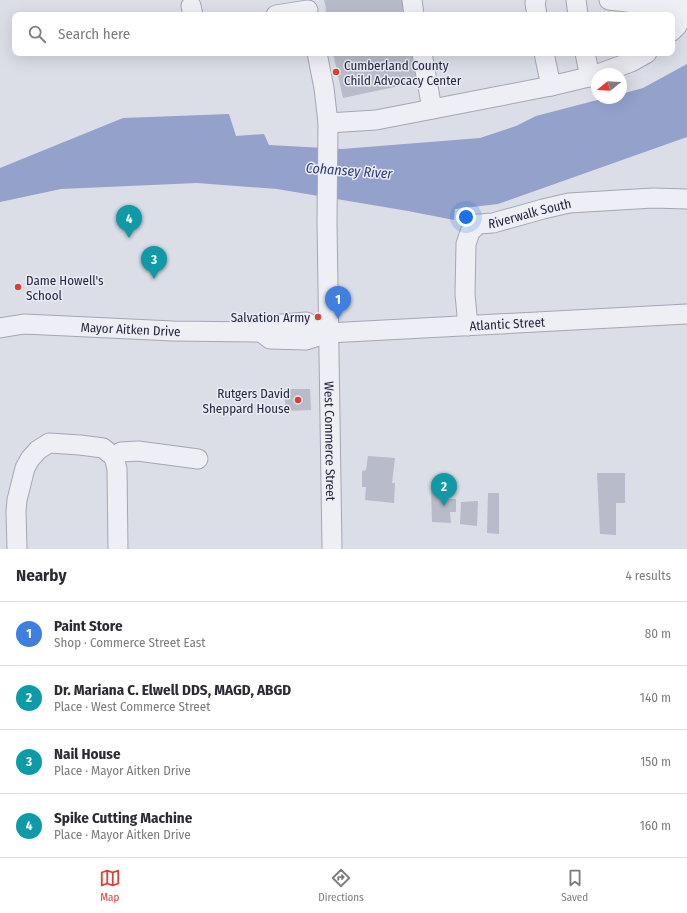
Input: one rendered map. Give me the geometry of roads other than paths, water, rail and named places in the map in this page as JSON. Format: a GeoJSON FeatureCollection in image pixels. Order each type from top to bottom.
{"type":"FeatureCollection","features":[{"type":"Feature","properties":{"kind":"street"},"geometry":{"type":"LineString","coordinates":[[412,0],[414,12]]}},
{"type":"Feature","properties":{"kind":"street"},"geometry":{"type":"LineString","coordinates":[[536,0],[536,12]]}},
{"type":"Feature","properties":{"kind":"street"},"geometry":{"type":"LineString","coordinates":[[576,0],[578,12]]}},
{"type":"Feature","properties":{"kind":"street"},"geometry":{"type":"LineString","coordinates":[[616,5],[686,10],[675,28]]}},
{"type":"Feature","properties":{"kind":"street"},"geometry":{"type":"LineString","coordinates":[[290,12],[308,8]]}},
{"type":"Feature","properties":{"kind":"street","name":"West Commerce Street"},"geometry":{"type":"LineString","coordinates":[[318,56],[324,88],[328,131],[328,333],[332,549]]}},
{"type":"Feature","properties":{"kind":"street"},"geometry":{"type":"LineString","coordinates":[[423,56],[432,109]]}},
{"type":"Feature","properties":{"kind":"street"},"geometry":{"type":"LineString","coordinates":[[545,56],[551,86]]}},
{"type":"Feature","properties":{"kind":"street"},"geometry":{"type":"LineString","coordinates":[[586,56],[592,68]]}},
{"type":"Feature","properties":{"kind":"street"},"geometry":{"type":"LineString","coordinates":[[609,68],[630,58]]}},
{"type":"Feature","properties":{"kind":"street"},"geometry":{"type":"LineString","coordinates":[[328,131],[376,120],[551,86],[591,76]]}},
{"type":"Feature","properties":{"kind":"street","name":"Riverwalk South"},"geometry":{"type":"LineString","coordinates":[[468,326],[465,294],[466,244],[470,232],[478,224],[493,223],[570,203],[653,198],[687,199]]}},
{"type":"Feature","properties":{"kind":"street","name":"Atlantic Street"},"geometry":{"type":"LineString","coordinates":[[328,333],[687,314]]}},
{"type":"Feature","properties":{"kind":"street","name":"Mayor Aitken Drive"},"geometry":{"type":"LineString","coordinates":[[0,328],[24,324],[173,331],[261,332],[270,339],[306,340],[328,333]]}},
{"type":"Feature","properties":{"kind":"street"},"geometry":{"type":"LineString","coordinates":[[17,549],[16,510],[25,468],[30,459],[38,450],[49,443],[80,444],[103,448],[114,457],[117,469],[118,549]]}},
{"type":"Feature","properties":{"kind":"street"},"geometry":{"type":"LineString","coordinates":[[114,457],[121,452],[138,451],[198,459]]}},
{"type":"Feature","properties":{"kind":"water","name":"Cohansey River"},"geometry":{"type":"Polygon","coordinates":[[[687,64],[687,137],[498,204],[455,209],[454,220],[277,189],[197,183],[61,189],[0,202],[0,168],[123,118],[229,114],[236,136],[264,134],[269,145],[342,149],[480,138],[516,126],[536,116],[591,102],[591,104],[627,104],[627,92],[643,88],[687,64]]]}},
{"type":"Feature","properties":{"kind":"place","name":"Cumberland County Child Advocacy Center"},"geometry":{"type":"Point","coordinates":[336,72]}},
{"type":"Feature","properties":{"kind":"place","name":"Spike Cutting Machine"},"geometry":{"type":"Point","coordinates":[129,238]}},
{"type":"Feature","properties":{"kind":"place","name":"Nail House"},"geometry":{"type":"Point","coordinates":[154,279]}},
{"type":"Feature","properties":{"kind":"place","name":"Dame Howell's School"},"geometry":{"type":"Point","coordinates":[18,287]}},
{"type":"Feature","properties":{"kind":"place","name":"Salvation Army"},"geometry":{"type":"Point","coordinates":[318,317]}},
{"type":"Feature","properties":{"kind":"place","name":"Paint Store"},"geometry":{"type":"Point","coordinates":[338,319]}},
{"type":"Feature","properties":{"kind":"place","name":"Rutgers David Sheppard House"},"geometry":{"type":"Point","coordinates":[298,400]}},
{"type":"Feature","properties":{"kind":"place","name":"Dr. Mariana C. Elwell DDS, MAGD, ABGD"},"geometry":{"type":"Point","coordinates":[444,506]}}]}
